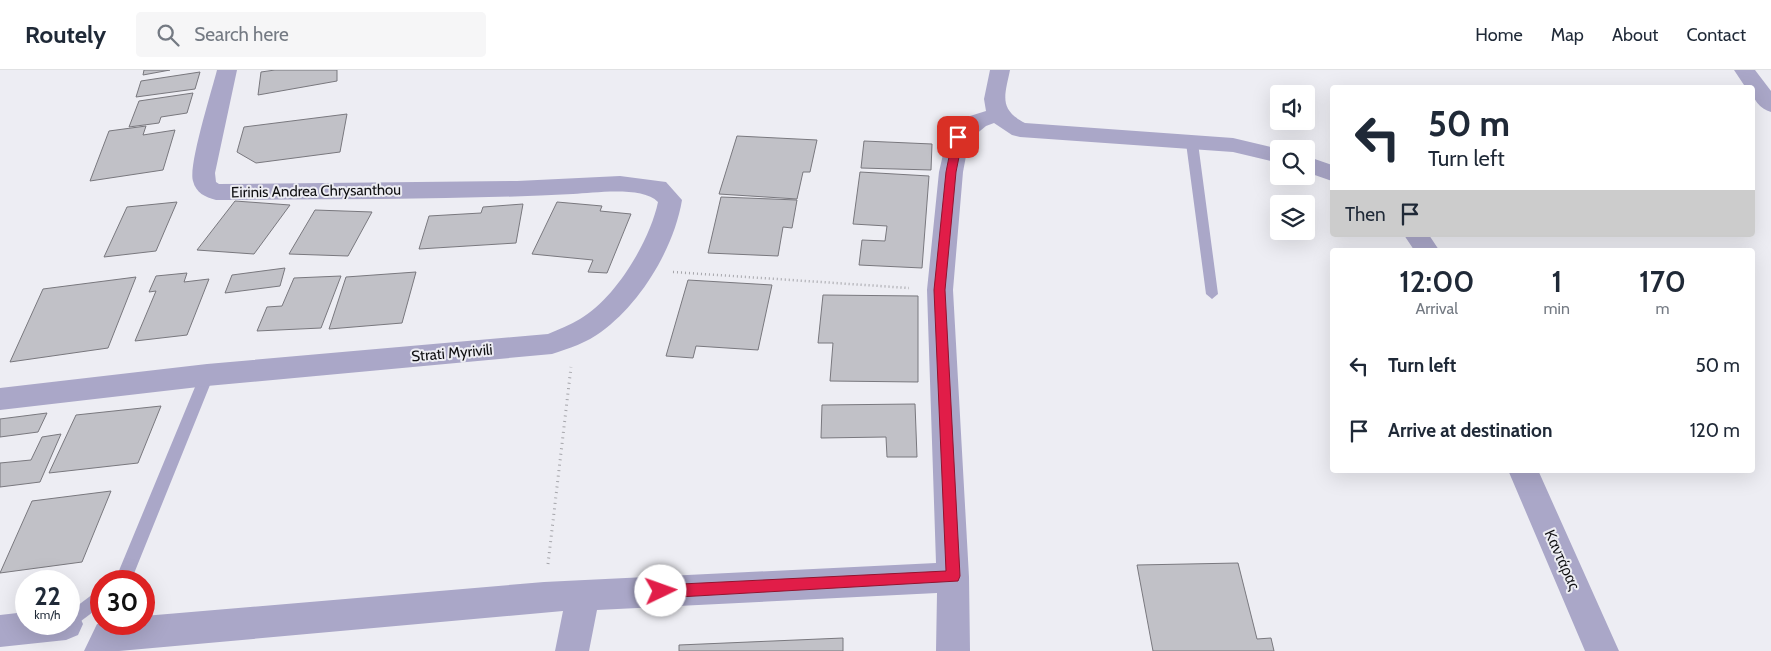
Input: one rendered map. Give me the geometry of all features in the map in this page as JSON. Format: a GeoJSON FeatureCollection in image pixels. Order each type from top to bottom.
{"type":"FeatureCollection","features":[{"type":"Feature","properties":{"kind":"street","name":"Eirinis Andrea Chrysanthou"},"geometry":{"type":"LineString","coordinates":[[227,70],[203,173],[204,183],[216,192],[516,189]]}},
{"type":"Feature","properties":{"kind":"street"},"geometry":{"type":"LineString","coordinates":[[1000,70],[995,94],[997,115],[1003,122],[1020,130],[1233,145],[1270,154]]}},
{"type":"Feature","properties":{"kind":"street"},"geometry":{"type":"LineString","coordinates":[[1744,70],[1771,105]]}},
{"type":"Feature","properties":{"kind":"street"},"geometry":{"type":"LineString","coordinates":[[953,651],[953,576],[940,290],[951,172],[958,137],[978,121],[997,115]]}},
{"type":"Feature","properties":{"kind":"street"},"geometry":{"type":"LineString","coordinates":[[1315,166],[1330,172]]}},
{"type":"Feature","properties":{"kind":"street","name":"Strati Myrivili"},"geometry":{"type":"LineString","coordinates":[[0,399],[207,375],[552,344],[591,326],[619,300],[641,270],[666,222],[670,200],[658,188],[620,184],[516,189]]}},
{"type":"Feature","properties":{"kind":"street","name":"Καντάρας"},"geometry":{"type":"LineString","coordinates":[[1524,473],[1602,651]]}},
{"type":"Feature","properties":{"kind":"street"},"geometry":{"type":"LineString","coordinates":[[105,643],[544,597],[953,576]]}},
{"type":"Feature","properties":{"kind":"street"},"geometry":{"type":"LineString","coordinates":[[572,651],[583,595]]}},
{"type":"Feature","properties":{"kind":"street"},"geometry":{"type":"LineString","coordinates":[[0,631],[15,629]]}},
{"type":"Feature","properties":{"kind":"lane"},"geometry":{"type":"LineString","coordinates":[[1192,142],[1212,294]]}},
{"type":"Feature","properties":{"kind":"lane"},"geometry":{"type":"LineString","coordinates":[[127,570],[207,375]]}},
{"type":"Feature","properties":{"kind":"lane"},"geometry":{"type":"LineString","coordinates":[[80,613],[90,605]]}},
{"type":"Feature","properties":{"kind":"path"},"geometry":{"type":"LineString","coordinates":[[641,270],[940,290]]}},
{"type":"Feature","properties":{"kind":"path"},"geometry":{"type":"LineString","coordinates":[[544,597],[571,370],[567,337]]}},
{"type":"Feature","properties":{"kind":"building"},"geometry":{"type":"Polygon","coordinates":[[[144,70],[170,70],[143,75],[144,70]]]}},
{"type":"Feature","properties":{"kind":"building"},"geometry":{"type":"Polygon","coordinates":[[[275,70],[337,70],[337,81],[258,95],[261,72],[275,70]]]}},
{"type":"Feature","properties":{"kind":"building"},"geometry":{"type":"Polygon","coordinates":[[[200,72],[195,89],[136,97],[141,81],[200,72]]]}},
{"type":"Feature","properties":{"kind":"building"},"geometry":{"type":"Polygon","coordinates":[[[193,93],[187,113],[161,117],[159,123],[129,127],[139,101],[193,93]]]}},
{"type":"Feature","properties":{"kind":"building"},"geometry":{"type":"Polygon","coordinates":[[[347,114],[340,152],[256,163],[237,152],[244,127],[347,114]]]}},
{"type":"Feature","properties":{"kind":"building"},"geometry":{"type":"Polygon","coordinates":[[[146,126],[143,135],[175,130],[163,170],[90,181],[109,131],[146,126]]]}},
{"type":"Feature","properties":{"kind":"building"},"geometry":{"type":"Polygon","coordinates":[[[737,136],[817,140],[810,172],[803,172],[797,199],[719,194],[737,136]]]}},
{"type":"Feature","properties":{"kind":"building"},"geometry":{"type":"Polygon","coordinates":[[[864,141],[932,144],[931,170],[861,168],[864,141]]]}},
{"type":"Feature","properties":{"kind":"building"},"geometry":{"type":"Polygon","coordinates":[[[860,172],[929,176],[922,268],[859,265],[862,240],[885,241],[887,226],[853,224],[860,172]]]}},
{"type":"Feature","properties":{"kind":"building"},"geometry":{"type":"Polygon","coordinates":[[[721,197],[797,200],[792,228],[783,227],[778,256],[708,253],[721,197]]]}},
{"type":"Feature","properties":{"kind":"building"},"geometry":{"type":"Polygon","coordinates":[[[235,201],[290,205],[254,254],[197,250],[235,201]]]}},
{"type":"Feature","properties":{"kind":"building"},"geometry":{"type":"Polygon","coordinates":[[[177,202],[156,251],[104,257],[127,207],[177,202]]]}},
{"type":"Feature","properties":{"kind":"building"},"geometry":{"type":"Polygon","coordinates":[[[557,202],[602,206],[600,211],[631,214],[607,273],[588,272],[593,260],[532,254],[557,202]]]}},
{"type":"Feature","properties":{"kind":"building"},"geometry":{"type":"Polygon","coordinates":[[[523,204],[516,243],[419,249],[429,216],[481,213],[483,207],[523,204]]]}},
{"type":"Feature","properties":{"kind":"building"},"geometry":{"type":"Polygon","coordinates":[[[315,210],[372,212],[348,256],[289,254],[315,210]]]}},
{"type":"Feature","properties":{"kind":"building"},"geometry":{"type":"Polygon","coordinates":[[[285,268],[280,286],[225,293],[232,275],[285,268]]]}},
{"type":"Feature","properties":{"kind":"building"},"geometry":{"type":"Polygon","coordinates":[[[416,272],[402,323],[329,329],[346,277],[416,272]]]}},
{"type":"Feature","properties":{"kind":"building"},"geometry":{"type":"Polygon","coordinates":[[[187,273],[184,282],[209,279],[187,335],[135,341],[156,291],[149,292],[156,276],[187,273]]]}},
{"type":"Feature","properties":{"kind":"building"},"geometry":{"type":"Polygon","coordinates":[[[341,276],[321,328],[257,331],[267,307],[282,306],[294,278],[341,276]]]}},
{"type":"Feature","properties":{"kind":"building"},"geometry":{"type":"Polygon","coordinates":[[[136,277],[108,348],[10,362],[43,289],[136,277]]]}},
{"type":"Feature","properties":{"kind":"building"},"geometry":{"type":"Polygon","coordinates":[[[688,280],[772,285],[758,350],[696,346],[693,358],[666,356],[688,280]]]}},
{"type":"Feature","properties":{"kind":"building"},"geometry":{"type":"Polygon","coordinates":[[[823,295],[918,296],[918,382],[830,381],[833,343],[818,343],[823,295]]]}},
{"type":"Feature","properties":{"kind":"building"},"geometry":{"type":"Polygon","coordinates":[[[915,404],[917,457],[887,457],[886,437],[821,438],[822,405],[915,404]]]}},
{"type":"Feature","properties":{"kind":"building"},"geometry":{"type":"Polygon","coordinates":[[[161,406],[138,463],[49,473],[76,415],[161,406]]]}},
{"type":"Feature","properties":{"kind":"building"},"geometry":{"type":"Polygon","coordinates":[[[47,413],[38,432],[0,437],[0,419],[47,413]]]}},
{"type":"Feature","properties":{"kind":"building"},"geometry":{"type":"Polygon","coordinates":[[[61,434],[40,482],[0,487],[0,463],[31,460],[42,437],[61,434]]]}},
{"type":"Feature","properties":{"kind":"building"},"geometry":{"type":"Polygon","coordinates":[[[111,491],[82,562],[0,573],[32,501],[111,491]]]}},
{"type":"Feature","properties":{"kind":"building"},"geometry":{"type":"Polygon","coordinates":[[[1238,563],[1257,639],[1271,638],[1274,651],[1153,651],[1137,565],[1238,563]]]}},
{"type":"Feature","properties":{"kind":"building"},"geometry":{"type":"Polygon","coordinates":[[[843,638],[843,651],[679,651],[679,645],[843,638]]]}},
{"type":"Feature","properties":{"kind":"route"},"geometry":{"type":"LineString","coordinates":[[661,591],[953,576],[940,290],[946,244],[951,172],[958,137]]}}]}
